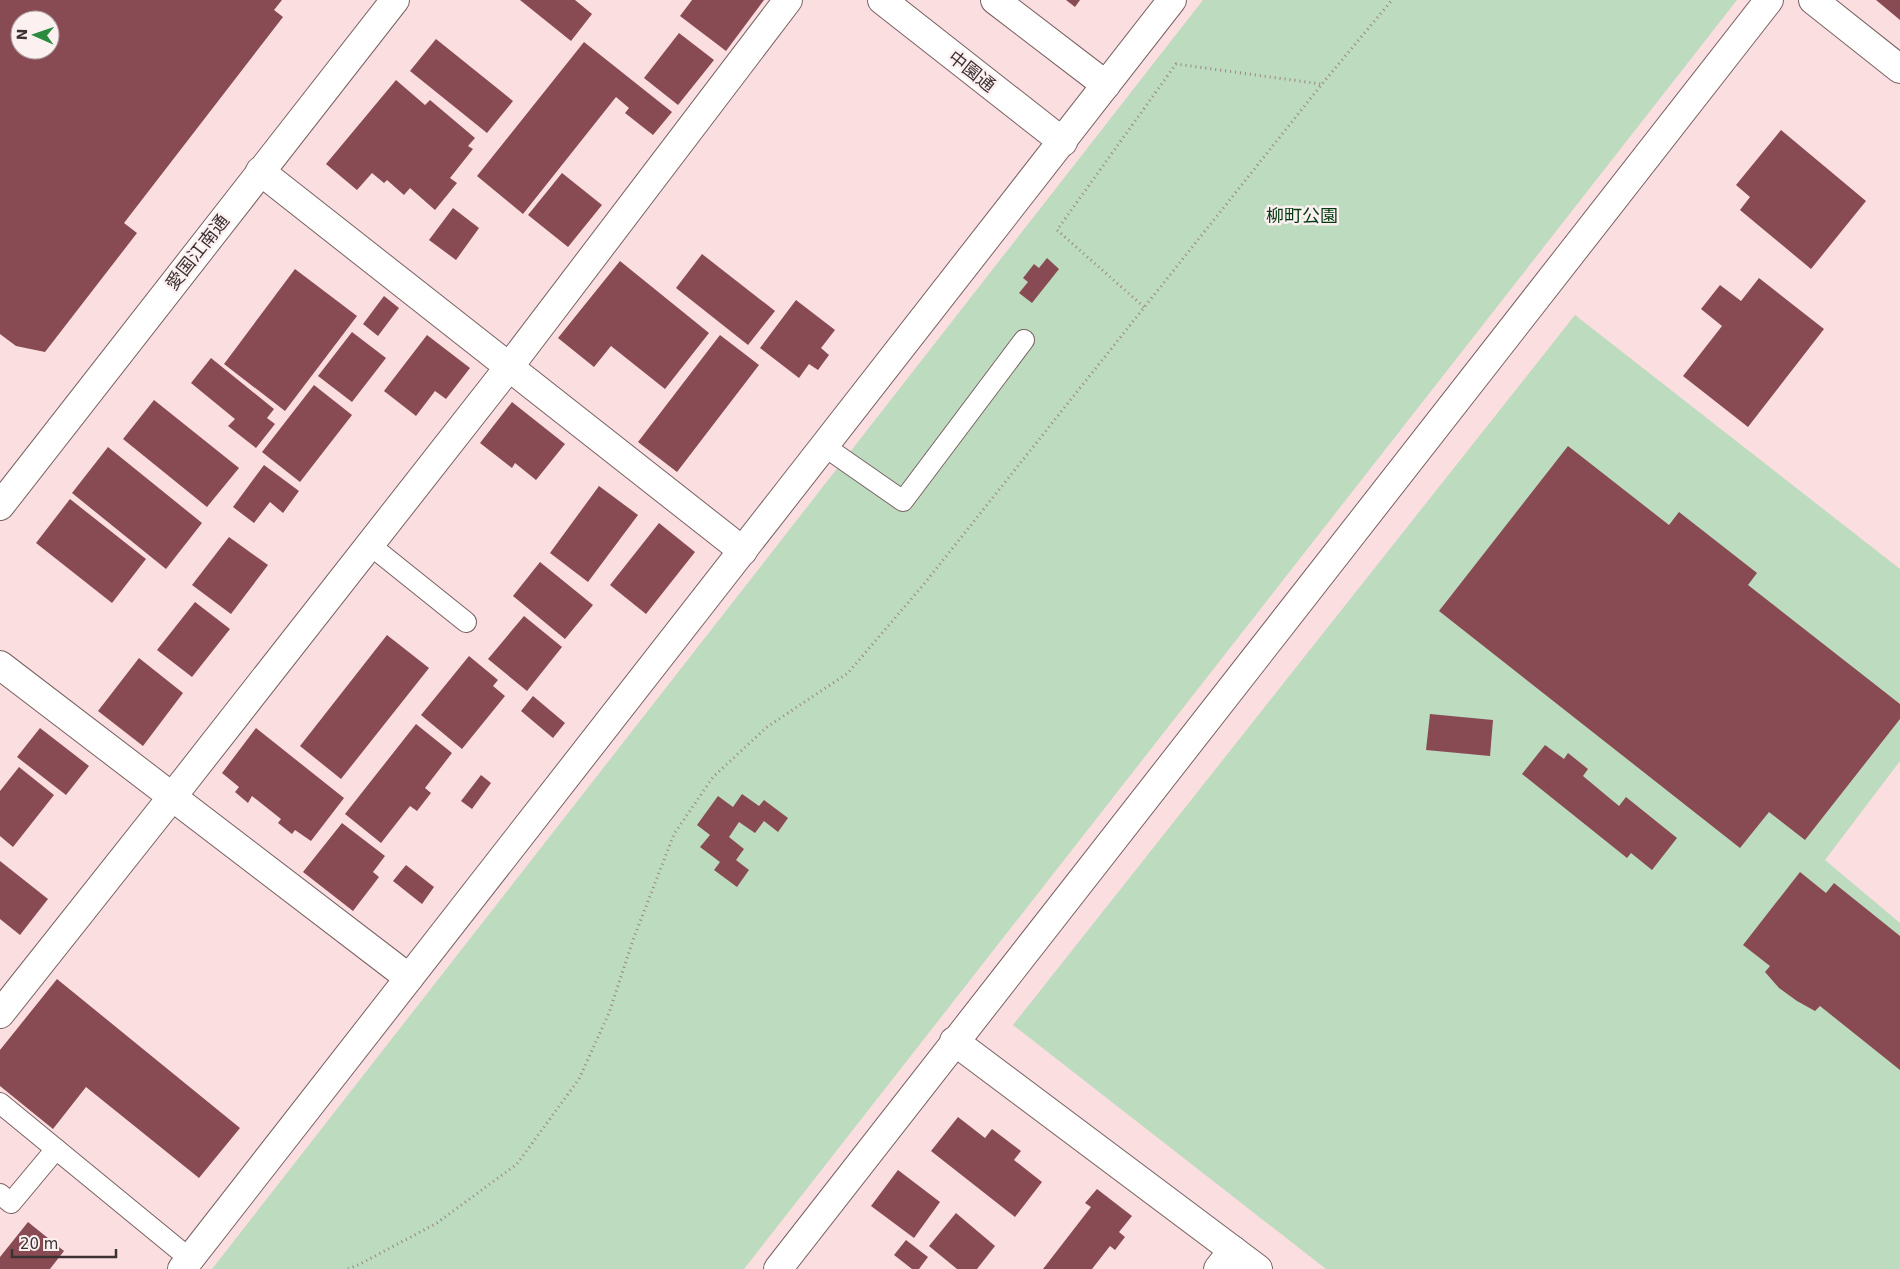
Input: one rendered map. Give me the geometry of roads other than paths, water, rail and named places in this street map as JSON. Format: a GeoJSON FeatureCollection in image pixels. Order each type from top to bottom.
{"type":"FeatureCollection","features":[{"type":"Feature","properties":{"kind":"street","name":"愛国江南通"},"geometry":{"type":"LineString","coordinates":[[1,501],[394,0]]}},
{"type":"Feature","properties":{"kind":"street"},"geometry":{"type":"LineString","coordinates":[[0,1014],[509,368],[788,0]]}},
{"type":"Feature","properties":{"kind":"street","name":"中園通"},"geometry":{"type":"LineString","coordinates":[[882,0],[1063,142]]}},
{"type":"Feature","properties":{"kind":"street"},"geometry":{"type":"LineString","coordinates":[[995,0],[1106,85]]}},
{"type":"Feature","properties":{"kind":"street"},"geometry":{"type":"LineString","coordinates":[[186,1264],[1172,0]]}},
{"type":"Feature","properties":{"kind":"street"},"geometry":{"type":"LineString","coordinates":[[778,1269],[954,1041],[1769,0]]}},
{"type":"Feature","properties":{"kind":"street"},"geometry":{"type":"LineString","coordinates":[[1813,0],[1900,69]]}},
{"type":"Feature","properties":{"kind":"street"},"geometry":{"type":"LineString","coordinates":[[260,171],[743,551]]}},
{"type":"Feature","properties":{"kind":"street"},"geometry":{"type":"LineString","coordinates":[[0,665],[409,978]]}},
{"type":"Feature","properties":{"kind":"street"},"geometry":{"type":"LineString","coordinates":[[954,1041],[1226,1260],[1258,1269]]}},
{"type":"Feature","properties":{"kind":"lane"},"geometry":{"type":"LineString","coordinates":[[824,446],[903,501],[1024,340]]}},
{"type":"Feature","properties":{"kind":"lane"},"geometry":{"type":"LineString","coordinates":[[370,545],[466,622]]}},
{"type":"Feature","properties":{"kind":"lane"},"geometry":{"type":"LineString","coordinates":[[0,1103],[56,1149],[186,1264]]}},
{"type":"Feature","properties":{"kind":"lane"},"geometry":{"type":"LineString","coordinates":[[0,1194],[11,1203],[56,1149]]}},
{"type":"Feature","properties":{"kind":"park label","name":"柳町公園"},"geometry":{"type":"Point","coordinates":[1302,215]}}]}
